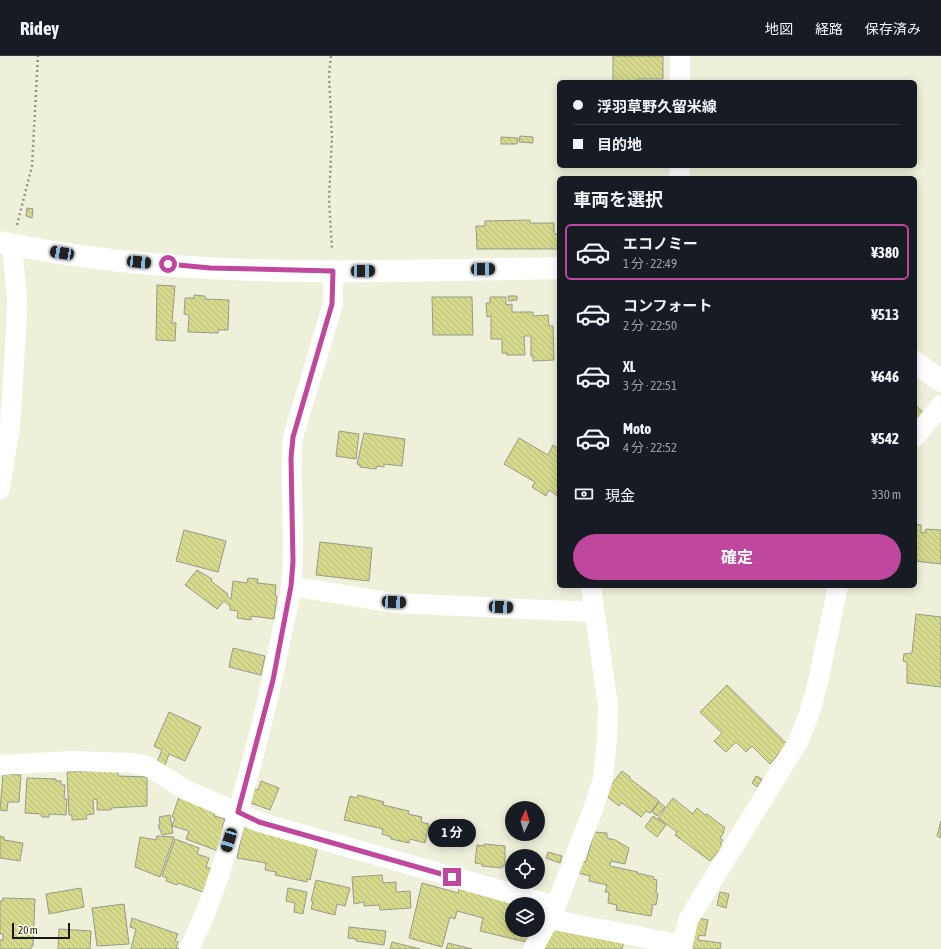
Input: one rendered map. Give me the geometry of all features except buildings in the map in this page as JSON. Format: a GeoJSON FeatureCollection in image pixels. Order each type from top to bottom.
{"type":"FeatureCollection","features":[{"type":"Feature","properties":{"kind":"main road"},"geometry":{"type":"LineString","coordinates":[[6,243],[62,253],[202,267],[333,271],[557,268]]}},
{"type":"Feature","properties":{"kind":"main road"},"geometry":{"type":"LineString","coordinates":[[917,363],[941,381]]}},
{"type":"Feature","properties":{"kind":"street"},"geometry":{"type":"LineString","coordinates":[[680,56],[680,80]]}},
{"type":"Feature","properties":{"kind":"street"},"geometry":{"type":"LineString","coordinates":[[0,489],[10,426],[17,299],[6,243]]}},
{"type":"Feature","properties":{"kind":"street"},"geometry":{"type":"LineString","coordinates":[[189,949],[207,910],[238,812],[273,680],[291,586],[293,562],[291,458],[293,437],[332,304],[333,271]]}},
{"type":"Feature","properties":{"kind":"street"},"geometry":{"type":"LineString","coordinates":[[917,435],[941,405]]}},
{"type":"Feature","properties":{"kind":"street"},"geometry":{"type":"LineString","coordinates":[[291,586],[394,602],[593,612]]}},
{"type":"Feature","properties":{"kind":"street"},"geometry":{"type":"LineString","coordinates":[[533,949],[552,913],[592,812],[602,779],[607,739],[608,706],[593,612],[591,588]]}},
{"type":"Feature","properties":{"kind":"street"},"geometry":{"type":"LineString","coordinates":[[0,765],[70,761],[132,763],[149,767],[184,789],[259,822],[552,913],[682,947],[688,920],[798,742],[810,715],[838,588]]}},
{"type":"Feature","properties":{"kind":"path"},"geometry":{"type":"LineString","coordinates":[[6,243],[32,166],[38,56]]}},
{"type":"Feature","properties":{"kind":"path"},"geometry":{"type":"LineString","coordinates":[[331,56],[329,74],[332,137],[329,199],[333,271]]}},
{"type":"Feature","properties":{"kind":"route"},"geometry":{"type":"LineString","coordinates":[[168,264],[210,268],[333,271],[332,304],[301,404],[293,437],[291,458],[293,562],[291,586],[273,680],[238,812],[259,822],[452,877]]}}]}
